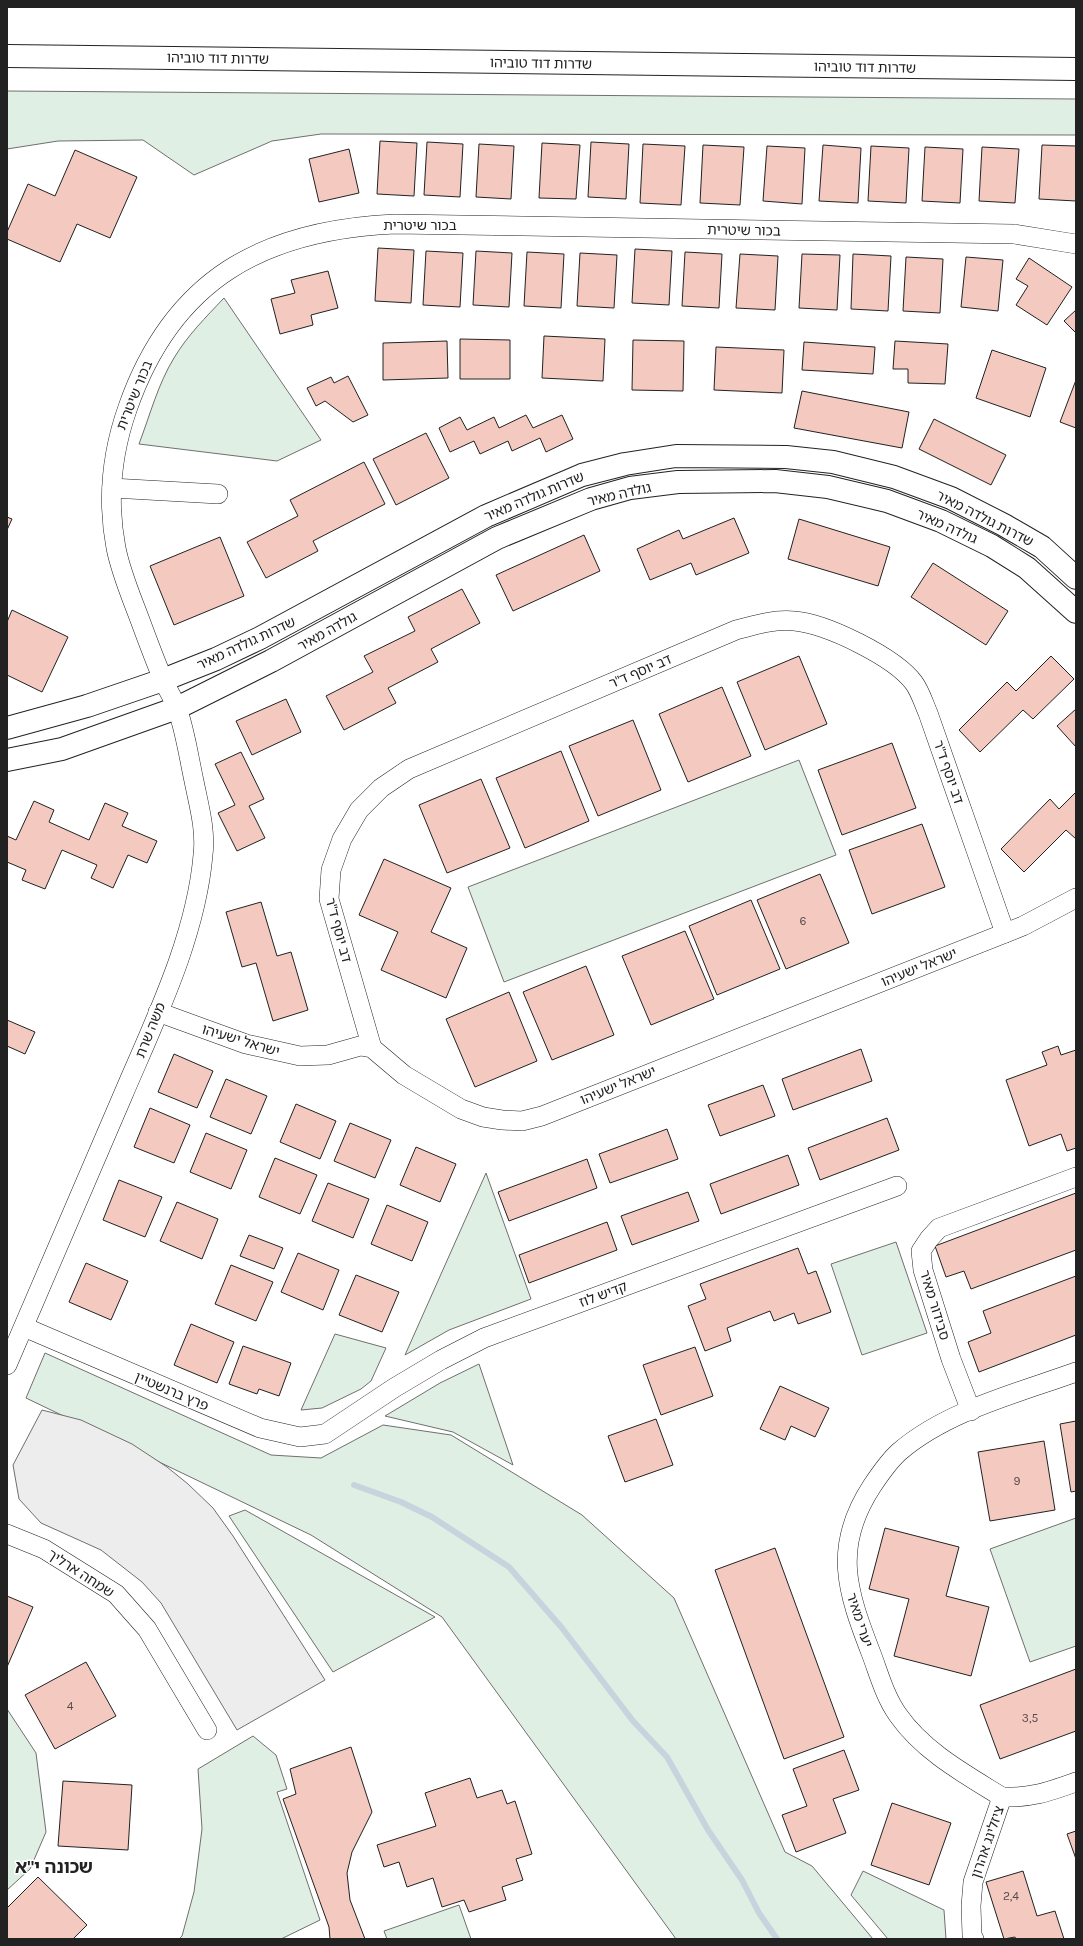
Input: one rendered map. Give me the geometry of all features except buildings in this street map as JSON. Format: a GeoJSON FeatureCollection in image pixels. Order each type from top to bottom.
{"type":"FeatureCollection","features":[{"type":"Feature","properties":{"kind":"main road","name":"שדרות דוד טוביהו"},"geometry":{"type":"LineString","coordinates":[[14,57],[1076,70]]}},
{"type":"Feature","properties":{"kind":"main road","name":"שדרות גולדה מאיר"},"geometry":{"type":"LineString","coordinates":[[7,728],[87,706],[163,680],[216,659],[260,638],[486,516],[582,475],[625,464],[676,456],[786,457],[833,462],[894,477],[951,498],[1004,525],[1042,547],[1075,573]]}},
{"type":"Feature","properties":{"kind":"main road","name":"גולדה מאיר"},"geometry":{"type":"LineString","coordinates":[[178,708],[271,661],[497,538],[590,499],[630,488],[671,483],[775,481],[828,487],[887,501],[941,521],[992,546],[1027,568],[1076,612]]}},
{"type":"Feature","properties":{"kind":"main road"},"geometry":{"type":"LineString","coordinates":[[7,760],[62,749],[178,708]]}},
{"type":"Feature","properties":{"kind":"street","name":"בכור שיטרית"},"geometry":{"type":"LineString","coordinates":[[163,680],[124,578],[116,548],[112,516],[112,473],[118,434],[143,366],[159,339],[182,309],[208,283],[239,262],[292,240],[324,231],[364,225],[395,224],[1006,234],[1076,244]]}},
{"type":"Feature","properties":{"kind":"street"},"geometry":{"type":"LineString","coordinates":[[112,488],[218,494]]}},
{"type":"Feature","properties":{"kind":"street"},"geometry":{"type":"LineString","coordinates":[[1055,593],[1075,573]]}},
{"type":"Feature","properties":{"kind":"street","name":"דב יוסף ד\"ר"},"geometry":{"type":"LineString","coordinates":[[372,1048],[329,899],[331,870],[342,839],[359,810],[381,788],[409,769],[736,630],[761,624],[792,621],[808,622],[849,638],[888,660],[914,683],[928,713],[1005,933]]}},
{"type":"Feature","properties":{"kind":"street","name":"משה שרת"},"geometry":{"type":"LineString","coordinates":[[7,1365],[158,1012],[192,919],[203,855],[203,826],[178,708],[163,680]]}},
{"type":"Feature","properties":{"kind":"street","name":"ישראל ישעיהו"},"geometry":{"type":"LineString","coordinates":[[158,1012],[246,1044],[300,1056],[328,1055],[360,1046],[372,1048],[404,1075],[461,1109],[483,1117],[522,1121],[542,1116],[1005,933],[1054,911],[1076,898]]}},
{"type":"Feature","properties":{"kind":"street","name":"סבידור מאיר"},"geometry":{"type":"LineString","coordinates":[[971,1411],[951,1359],[925,1278],[921,1251],[939,1228],[1076,1177]]}},
{"type":"Feature","properties":{"kind":"street","name":"קדיש לוז"},"geometry":{"type":"LineString","coordinates":[[325,1434],[441,1360],[484,1338],[897,1186]]}},
{"type":"Feature","properties":{"kind":"street","name":"פרץ ברנשטיין"},"geometry":{"type":"LineString","coordinates":[[24,1327],[260,1428],[300,1437],[325,1434]]}},
{"type":"Feature","properties":{"kind":"street","name":"יערי מאיר"},"geometry":{"type":"LineString","coordinates":[[1002,1797],[943,1760],[920,1739],[898,1715],[886,1692],[854,1609],[848,1583],[846,1553],[862,1501],[879,1476],[899,1452],[928,1431],[952,1417],[1076,1372]]}},
{"type":"Feature","properties":{"kind":"street","name":"שמחה ארליך"},"geometry":{"type":"LineString","coordinates":[[7,1534],[44,1549],[116,1594],[147,1629],[207,1730]]}},
{"type":"Feature","properties":{"kind":"street","name":"ציזלינג אהרון"},"geometry":{"type":"LineString","coordinates":[[974,1939],[972,1935],[971,1906],[973,1882],[1002,1797],[1020,1798],[1042,1795],[1076,1782]]}},
{"type":"Feature","properties":{"kind":"green space"},"geometry":{"type":"Polygon","coordinates":[[[7,91],[1076,99],[1076,135],[321,134],[272,141],[194,175],[143,140],[58,141],[7,149],[7,91]]]}},
{"type":"Feature","properties":{"kind":"green space"},"geometry":{"type":"Polygon","coordinates":[[[224,298],[321,440],[277,461],[139,444],[168,368],[191,334],[224,298]]]}},
{"type":"Feature","properties":{"kind":"green space"},"geometry":{"type":"Polygon","coordinates":[[[799,760],[836,855],[504,982],[468,887],[799,760]]]}},
{"type":"Feature","properties":{"kind":"green space"},"geometry":{"type":"Polygon","coordinates":[[[486,1173],[531,1299],[449,1330],[405,1355],[486,1173]]]}},
{"type":"Feature","properties":{"kind":"green space"},"geometry":{"type":"Polygon","coordinates":[[[896,1242],[927,1333],[862,1355],[831,1264],[896,1242]]]}},
{"type":"Feature","properties":{"kind":"green space"},"geometry":{"type":"Polygon","coordinates":[[[335,1334],[386,1348],[371,1381],[361,1389],[322,1408],[301,1410],[335,1334]]]}},
{"type":"Feature","properties":{"kind":"green space"},"geometry":{"type":"Polygon","coordinates":[[[45,1353],[271,1455],[321,1458],[383,1425],[451,1435],[582,1515],[674,1598],[785,1852],[812,1866],[873,1939],[676,1939],[442,1617],[311,1535],[26,1398],[45,1353]]]}},
{"type":"Feature","properties":{"kind":"green space"},"geometry":{"type":"Polygon","coordinates":[[[479,1364],[513,1465],[453,1432],[385,1416],[440,1383],[479,1364]]]}},
{"type":"Feature","properties":{"kind":"green space"},"geometry":{"type":"Polygon","coordinates":[[[245,1510],[435,1617],[333,1672],[229,1516],[245,1510]]]}},
{"type":"Feature","properties":{"kind":"green space"},"geometry":{"type":"Polygon","coordinates":[[[1076,1518],[1076,1646],[1030,1662],[990,1549],[1076,1518]]]}},
{"type":"Feature","properties":{"kind":"green space"},"geometry":{"type":"Polygon","coordinates":[[[7,1709],[36,1753],[46,1832],[30,1869],[7,1890],[7,1709]]]}},
{"type":"Feature","properties":{"kind":"green space"},"geometry":{"type":"Polygon","coordinates":[[[253,1736],[276,1755],[287,1789],[277,1792],[320,1920],[281,1939],[179,1939],[182,1936],[194,1892],[202,1829],[198,1769],[253,1736]]]}},
{"type":"Feature","properties":{"kind":"green space"},"geometry":{"type":"Polygon","coordinates":[[[863,1871],[944,1910],[946,1939],[888,1939],[851,1895],[863,1871]]]}},
{"type":"Feature","properties":{"kind":"green space"},"geometry":{"type":"Polygon","coordinates":[[[459,1905],[471,1939],[387,1939],[384,1931],[459,1905]]]}},
{"type":"Feature","properties":{"kind":"shaded area"},"geometry":{"type":"Polygon","coordinates":[[[42,1410],[81,1420],[132,1444],[167,1467],[188,1484],[213,1508],[233,1536],[325,1680],[237,1730],[161,1603],[142,1582],[101,1550],[41,1523],[19,1499],[13,1465],[42,1410]]]}},
{"type":"Feature","properties":{"kind":"waterway"},"geometry":{"type":"LineString","coordinates":[[354,1485],[401,1502],[432,1517],[509,1567],[562,1628],[633,1721],[667,1757],[708,1830],[742,1880],[759,1913],[777,1939]]}},
{"type":"Feature","properties":{"kind":"district","name":"שכונה י\"א"},"geometry":{"type":"Point","coordinates":[54,1867]}}]}
